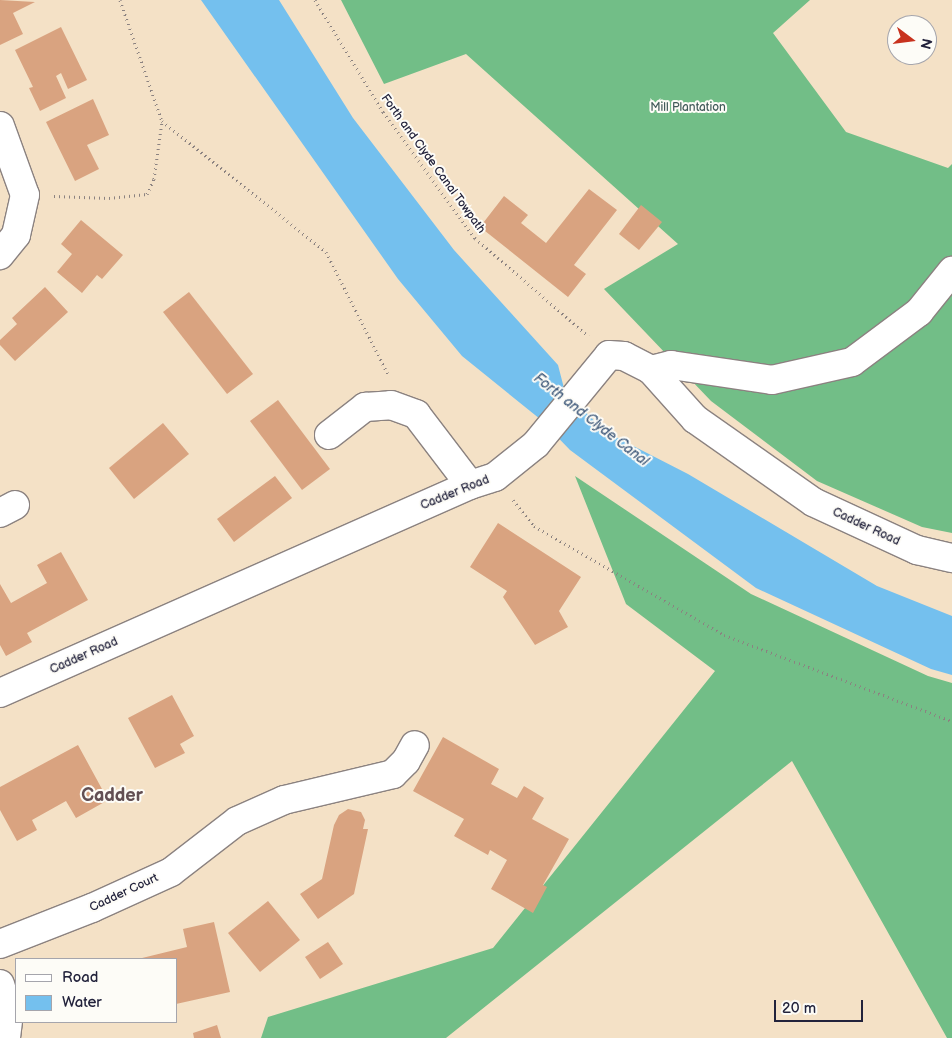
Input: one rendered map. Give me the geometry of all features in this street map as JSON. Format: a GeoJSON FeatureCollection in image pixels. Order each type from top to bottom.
{"type":"FeatureCollection","features":[{"type":"Feature","properties":{"kind":"street"},"geometry":{"type":"LineString","coordinates":[[0,126],[25,195],[16,235],[0,255]]}},
{"type":"Feature","properties":{"kind":"street"},"geometry":{"type":"LineString","coordinates":[[651,370],[671,365],[772,380],[852,362],[919,312],[952,271]]}},
{"type":"Feature","properties":{"kind":"street","name":"Cadder Road"},"geometry":{"type":"LineString","coordinates":[[3,686],[470,485],[495,477],[536,444],[593,377],[609,355],[624,356],[651,370],[695,420],[813,502],[918,550],[952,558]]}},
{"type":"Feature","properties":{"kind":"street"},"geometry":{"type":"LineString","coordinates":[[329,435],[365,407],[391,405],[416,414],[470,485]]}},
{"type":"Feature","properties":{"kind":"street","name":"Cadder Court"},"geometry":{"type":"LineString","coordinates":[[0,944],[92,908],[170,872],[237,821],[284,800],[393,774],[406,762],[415,745]]}},
{"type":"Feature","properties":{"kind":"street"},"geometry":{"type":"LineString","coordinates":[[0,984],[9,1013],[6,1038]]}},
{"type":"Feature","properties":{"kind":"path"},"geometry":{"type":"LineString","coordinates":[[25,195],[109,198],[147,194],[154,179],[162,121],[120,0]]}},
{"type":"Feature","properties":{"kind":"path","name":"Forth and Clyde Canal Towpath"},"geometry":{"type":"LineString","coordinates":[[315,0],[383,112],[475,238],[609,355]]}},
{"type":"Feature","properties":{"kind":"path"},"geometry":{"type":"LineString","coordinates":[[162,121],[326,252],[389,371],[391,405]]}},
{"type":"Feature","properties":{"kind":"path"},"geometry":{"type":"LineString","coordinates":[[495,477],[534,526],[724,635],[938,719],[952,721]]}},
{"type":"Feature","properties":{"kind":"green space","name":"Mill Plantation"},"geometry":{"type":"Polygon","coordinates":[[[341,0],[810,0],[773,33],[846,132],[948,168],[952,164],[952,533],[922,527],[817,481],[711,401],[604,289],[678,244],[466,54],[384,84],[341,0]]]}},
{"type":"Feature","properties":{"kind":"green space"},"geometry":{"type":"Polygon","coordinates":[[[575,476],[751,594],[928,676],[952,683],[952,1038],[947,1038],[792,761],[446,1038],[261,1038],[268,1017],[493,948],[715,671],[626,604],[575,476]]]}},
{"type":"Feature","properties":{"kind":"water","name":"Forth and Clyde Canal"},"geometry":{"type":"Polygon","coordinates":[[[201,0],[279,0],[353,118],[454,250],[558,365],[565,392],[606,432],[688,474],[877,586],[952,616],[952,675],[931,669],[756,588],[570,450],[540,419],[462,356],[398,279],[201,0]]]}},
{"type":"Feature","properties":{"kind":"building"},"geometry":{"type":"Polygon","coordinates":[[[0,0],[35,2],[13,13],[23,34],[0,45],[0,0]]]}},
{"type":"Feature","properties":{"kind":"building"},"geometry":{"type":"Polygon","coordinates":[[[61,27],[87,80],[68,89],[61,73],[56,76],[66,98],[40,111],[29,88],[33,87],[15,50],[61,27]]]}},
{"type":"Feature","properties":{"kind":"building"},"geometry":{"type":"Polygon","coordinates":[[[93,99],[109,135],[87,145],[99,169],[75,181],[46,122],[93,99]]]}},
{"type":"Feature","properties":{"kind":"building"},"geometry":{"type":"Polygon","coordinates":[[[589,189],[617,210],[574,265],[586,274],[568,297],[480,227],[504,196],[528,215],[521,223],[546,243],[589,189]]]}},
{"type":"Feature","properties":{"kind":"building"},"geometry":{"type":"Polygon","coordinates":[[[641,205],[662,222],[639,250],[619,234],[641,205]]]}},
{"type":"Feature","properties":{"kind":"building"},"geometry":{"type":"Polygon","coordinates":[[[81,220],[123,255],[102,279],[97,275],[82,293],[57,272],[72,254],[61,244],[81,220]]]}},
{"type":"Feature","properties":{"kind":"building"},"geometry":{"type":"Polygon","coordinates":[[[45,287],[68,312],[15,361],[0,345],[0,340],[17,324],[12,318],[45,287]]]}},
{"type":"Feature","properties":{"kind":"building"},"geometry":{"type":"Polygon","coordinates":[[[189,292],[253,374],[227,394],[163,312],[189,292]]]}},
{"type":"Feature","properties":{"kind":"building"},"geometry":{"type":"Polygon","coordinates":[[[278,400],[330,469],[302,490],[250,421],[278,400]]]}},
{"type":"Feature","properties":{"kind":"building"},"geometry":{"type":"Polygon","coordinates":[[[163,423],[189,454],[134,499],[109,468],[163,423]]]}},
{"type":"Feature","properties":{"kind":"building"},"geometry":{"type":"Polygon","coordinates":[[[275,476],[292,498],[234,542],[217,519],[275,476]]]}},
{"type":"Feature","properties":{"kind":"building"},"geometry":{"type":"Polygon","coordinates":[[[498,523],[581,577],[559,611],[568,627],[535,645],[503,597],[507,591],[470,567],[498,523]]]}},
{"type":"Feature","properties":{"kind":"building"},"geometry":{"type":"Polygon","coordinates":[[[61,552],[88,600],[27,633],[32,642],[6,656],[0,645],[0,584],[11,603],[47,583],[37,565],[61,552]]]}},
{"type":"Feature","properties":{"kind":"building"},"geometry":{"type":"Polygon","coordinates":[[[172,695],[194,736],[180,744],[185,753],[155,768],[128,718],[172,695]]]}},
{"type":"Feature","properties":{"kind":"building"},"geometry":{"type":"Polygon","coordinates":[[[443,737],[499,769],[491,784],[517,798],[524,786],[544,798],[532,819],[569,839],[543,885],[547,887],[533,913],[491,889],[507,860],[490,850],[488,855],[454,836],[464,819],[413,791],[443,737]]]}},
{"type":"Feature","properties":{"kind":"building"},"geometry":{"type":"Polygon","coordinates":[[[78,745],[108,800],[76,818],[66,801],[32,820],[37,830],[17,841],[0,810],[0,787],[78,745]]]}},
{"type":"Feature","properties":{"kind":"building"},"geometry":{"type":"Polygon","coordinates":[[[348,809],[361,812],[365,820],[363,829],[368,829],[354,894],[318,919],[300,894],[322,879],[334,825],[339,815],[348,809]]]}},
{"type":"Feature","properties":{"kind":"building"},"geometry":{"type":"Polygon","coordinates":[[[268,901],[300,940],[260,972],[228,933],[268,901]]]}},
{"type":"Feature","properties":{"kind":"building"},"geometry":{"type":"Polygon","coordinates":[[[214,922],[230,992],[178,1004],[178,958],[142,958],[187,947],[183,929],[214,922]]]}},
{"type":"Feature","properties":{"kind":"building"},"geometry":{"type":"Polygon","coordinates":[[[328,942],[343,964],[320,979],[305,957],[328,942]]]}},
{"type":"Feature","properties":{"kind":"building"},"geometry":{"type":"Polygon","coordinates":[[[217,1025],[221,1038],[194,1038],[193,1033],[217,1025]]]}},
{"type":"Feature","properties":{"kind":"district","name":"Cadder"},"geometry":{"type":"Point","coordinates":[112,796]}}]}
